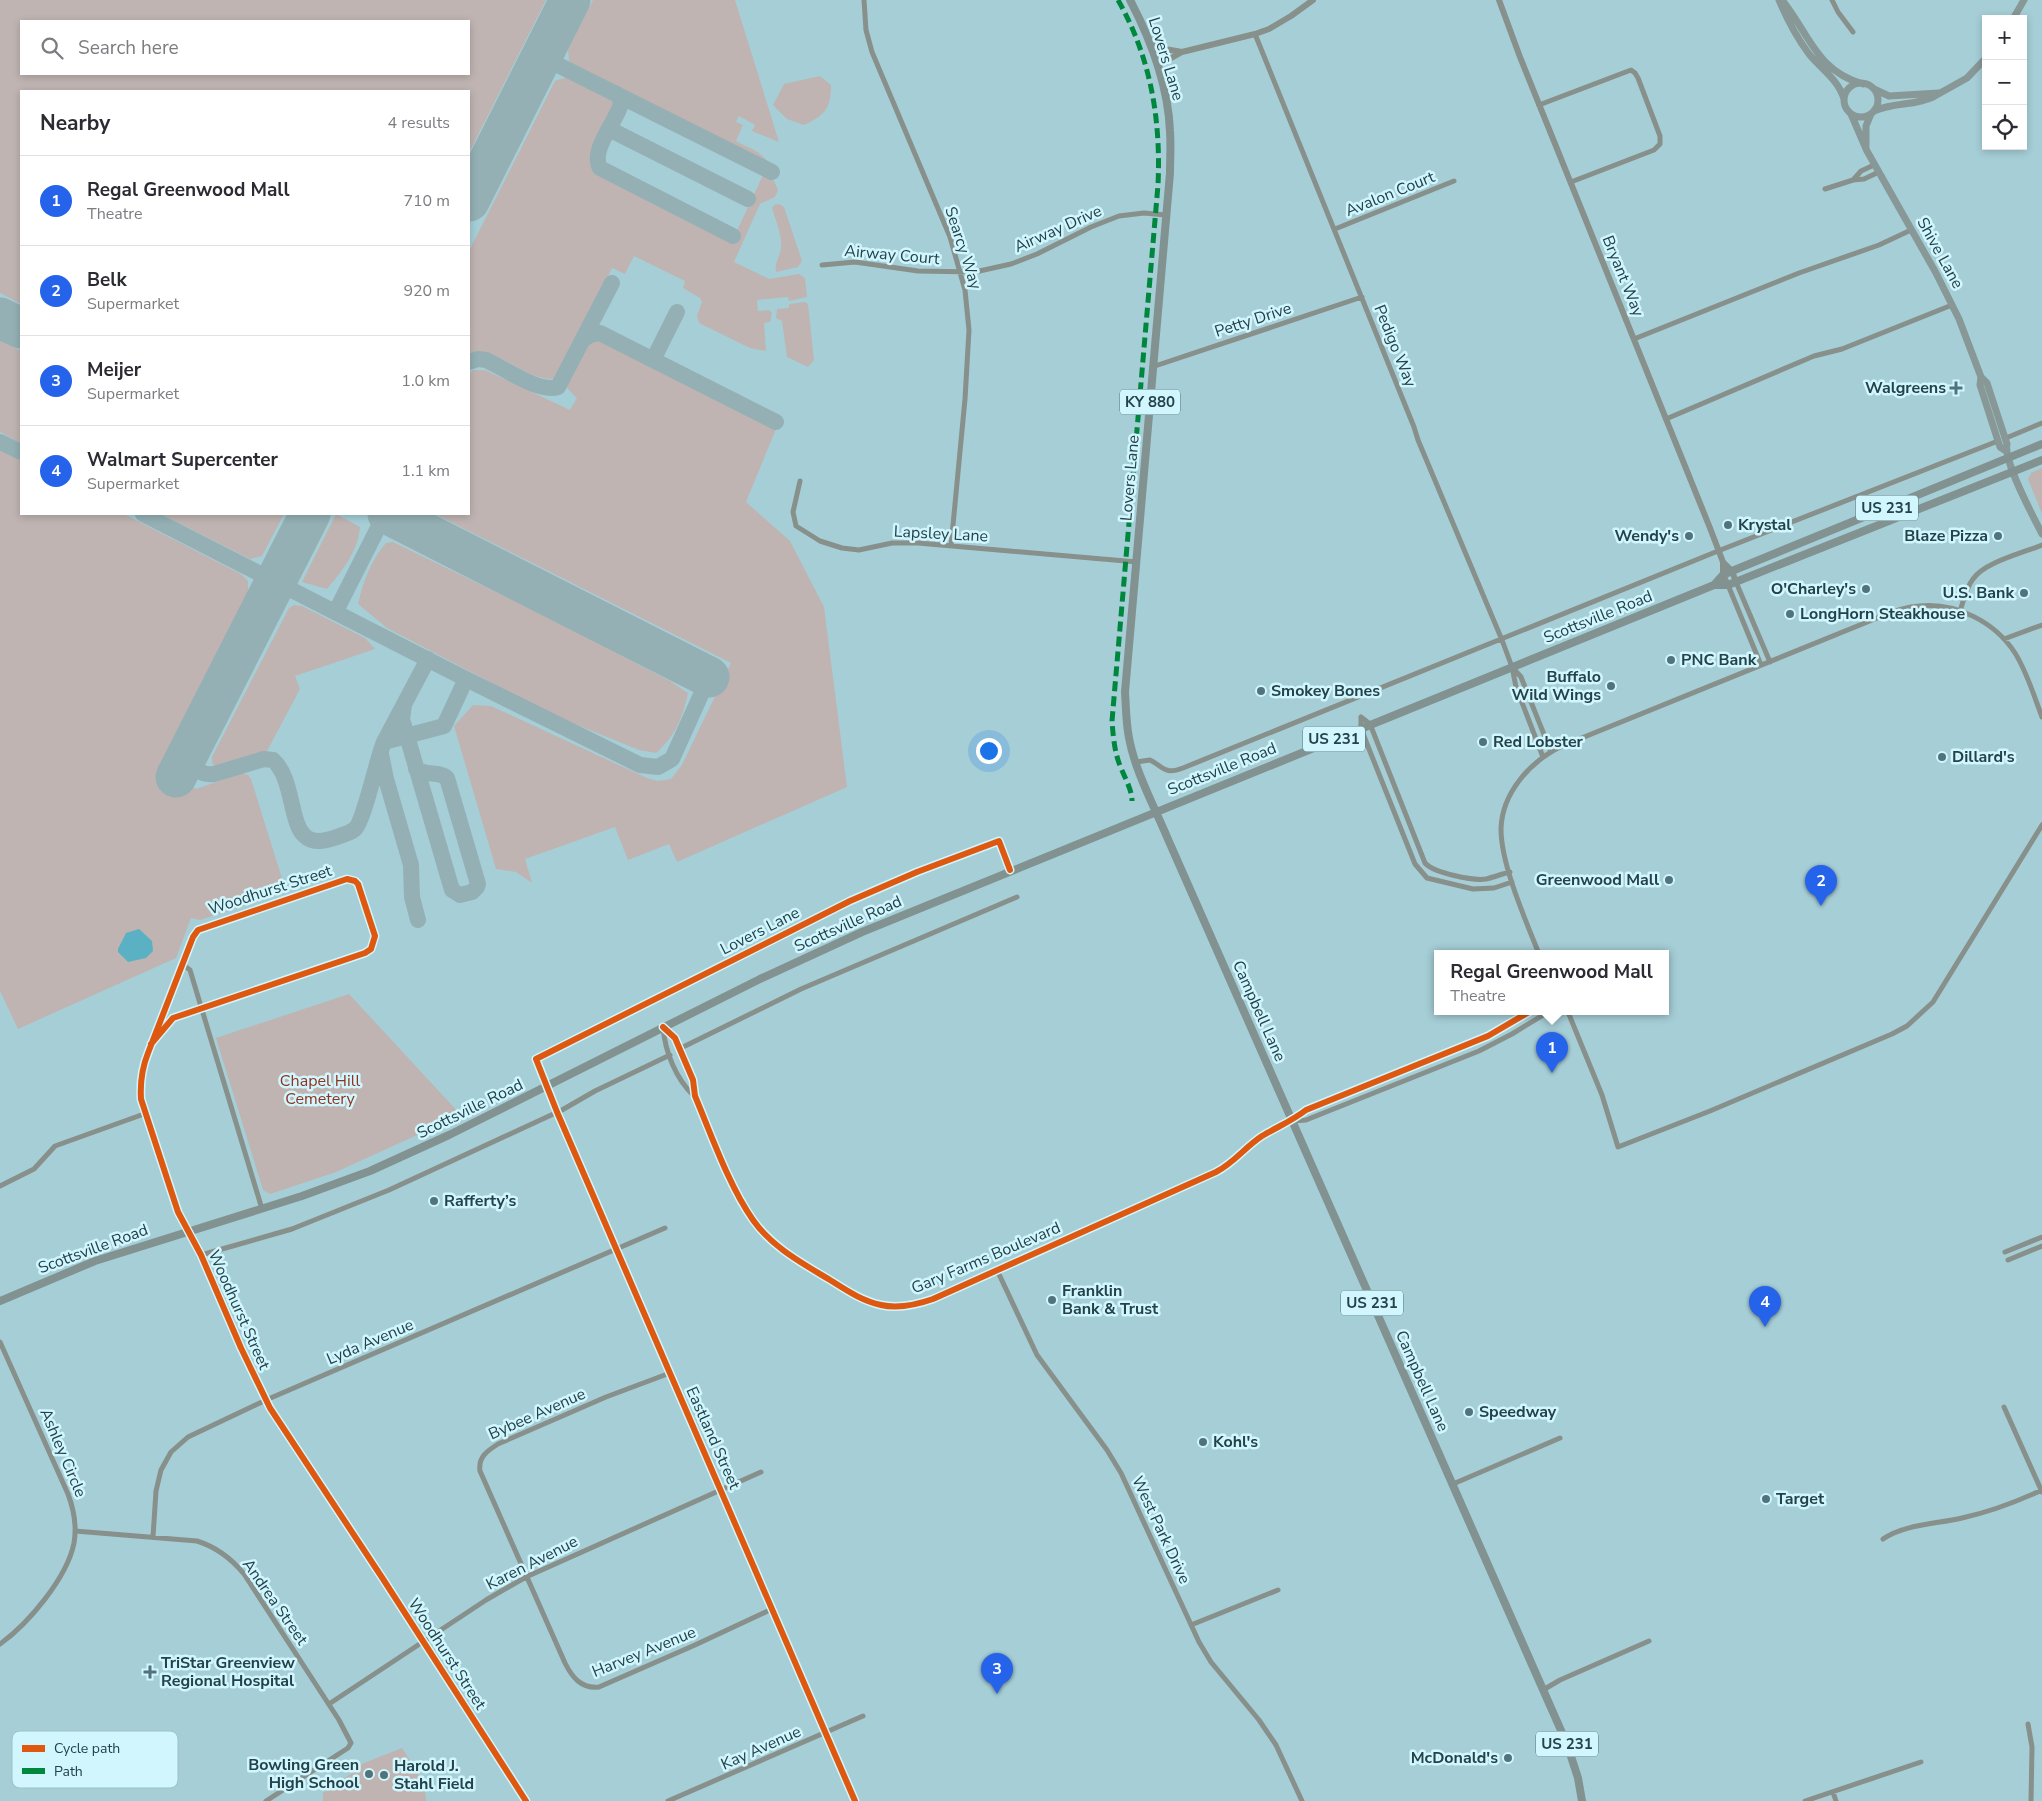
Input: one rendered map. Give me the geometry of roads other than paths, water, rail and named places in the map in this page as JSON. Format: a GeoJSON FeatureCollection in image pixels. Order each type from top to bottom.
{"type":"FeatureCollection","features":[{"type":"Feature","properties":{"kind":"main road","name":"Lovers Lane"},"geometry":{"type":"LineString","coordinates":[[1130,0],[1142,22],[1157,66],[1165,93],[1170,131],[1170,173],[1125,692],[1129,740],[1156,811]]}},
{"type":"Feature","properties":{"kind":"main road"},"geometry":{"type":"LineString","coordinates":[[1779,0],[1801,42],[1816,63],[1835,80],[1846,108],[1851,114],[1859,117],[1893,104],[1927,100],[1966,78],[1984,60]]}},
{"type":"Feature","properties":{"kind":"main road"},"geometry":{"type":"LineString","coordinates":[[1782,0],[1809,43],[1828,65],[1848,79],[1871,86],[1889,96],[1939,93]]}},
{"type":"Feature","properties":{"kind":"main road"},"geometry":{"type":"LineString","coordinates":[[2015,15],[2024,0]]}},
{"type":"Feature","properties":{"kind":"main road"},"geometry":{"type":"LineString","coordinates":[[1844,99],[1846,91],[1850,87],[1863,84]]}},
{"type":"Feature","properties":{"kind":"main road"},"geometry":{"type":"LineString","coordinates":[[1871,86],[1877,96],[1877,106],[1872,112]]}},
{"type":"Feature","properties":{"kind":"main road","name":"Shive Lane"},"geometry":{"type":"LineString","coordinates":[[1866,147],[1866,126],[1872,112]]}},
{"type":"Feature","properties":{"kind":"main road","name":"Shive Lane"},"geometry":{"type":"LineString","coordinates":[[1851,114],[1874,164],[1952,305],[1981,377],[1987,383],[2008,444],[2007,454],[2013,471],[2042,534]]}},
{"type":"Feature","properties":{"kind":"main road","name":"Shive Lane"},"geometry":{"type":"LineString","coordinates":[[1981,377],[1980,385],[2000,447],[2007,454]]}},
{"type":"Feature","properties":{"kind":"main road","name":"Scottsville Road"},"geometry":{"type":"LineString","coordinates":[[1714,585],[1723,575],[1732,571],[2007,454],[2042,444]]}},
{"type":"Feature","properties":{"kind":"main road","name":"Scottsville Road"},"geometry":{"type":"LineString","coordinates":[[0,1301],[94,1261],[320,1190],[379,1167],[440,1140],[663,1027],[841,941],[1010,870],[1714,585],[1728,585],[1736,582],[2042,460]]}},
{"type":"Feature","properties":{"kind":"main road","name":"Campbell Lane"},"geometry":{"type":"LineString","coordinates":[[1156,811],[1543,1690],[1575,1766],[1582,1801]]}},
{"type":"Feature","properties":{"kind":"street","name":"Searcy Way"},"geometry":{"type":"LineString","coordinates":[[864,0],[866,30],[872,52],[946,230],[961,272],[967,306],[968,341],[951,546]]}},
{"type":"Feature","properties":{"kind":"street"},"geometry":{"type":"LineString","coordinates":[[1157,66],[1182,52],[1256,34],[1283,22],[1312,0]]}},
{"type":"Feature","properties":{"kind":"street","name":"Bryant Way"},"geometry":{"type":"LineString","coordinates":[[1499,0],[1539,105],[1718,550],[1723,562],[1732,571],[1770,662]]}},
{"type":"Feature","properties":{"kind":"street"},"geometry":{"type":"LineString","coordinates":[[1832,0],[1838,12],[1853,32]]}},
{"type":"Feature","properties":{"kind":"street","name":"Pedigo Way"},"geometry":{"type":"LineString","coordinates":[[1256,34],[1418,440],[1512,667]]}},
{"type":"Feature","properties":{"kind":"street"},"geometry":{"type":"LineString","coordinates":[[1149,42],[1165,49],[1182,52]]}},
{"type":"Feature","properties":{"kind":"street"},"geometry":{"type":"LineString","coordinates":[[1539,105],[1631,70],[1638,78],[1660,136],[1660,144],[1654,150],[1571,182]]}},
{"type":"Feature","properties":{"kind":"street"},"geometry":{"type":"LineString","coordinates":[[1853,180],[1861,171],[1874,164]]}},
{"type":"Feature","properties":{"kind":"street"},"geometry":{"type":"LineString","coordinates":[[1825,190],[1853,180],[1864,179],[1879,172]]}},
{"type":"Feature","properties":{"kind":"street","name":"Avalon Court"},"geometry":{"type":"LineString","coordinates":[[1335,229],[1454,181]]}},
{"type":"Feature","properties":{"kind":"street","name":"Airway Drive"},"geometry":{"type":"LineString","coordinates":[[961,272],[981,271],[1020,261],[1046,251],[1091,227],[1119,216],[1144,213],[1166,216]]}},
{"type":"Feature","properties":{"kind":"street"},"geometry":{"type":"LineString","coordinates":[[1634,339],[1911,230]]}},
{"type":"Feature","properties":{"kind":"street","name":"Airway Court"},"geometry":{"type":"LineString","coordinates":[[822,265],[854,262],[903,270],[961,272]]}},
{"type":"Feature","properties":{"kind":"street","name":"Petty Drive"},"geometry":{"type":"LineString","coordinates":[[1152,367],[1362,297]]}},
{"type":"Feature","properties":{"kind":"street"},"geometry":{"type":"LineString","coordinates":[[1666,419],[1814,356],[1842,349],[1952,305]]}},
{"type":"Feature","properties":{"kind":"street"},"geometry":{"type":"LineString","coordinates":[[2006,438],[2042,423]]}},
{"type":"Feature","properties":{"kind":"street"},"geometry":{"type":"LineString","coordinates":[[1136,762],[1150,760],[1164,770],[1176,771],[1502,640],[1718,550],[1998,441]]}},
{"type":"Feature","properties":{"kind":"street","name":"Lapsley Lane"},"geometry":{"type":"LineString","coordinates":[[800,481],[793,507],[794,521],[800,530],[820,541],[851,550],[900,542],[1136,562]]}},
{"type":"Feature","properties":{"kind":"street"},"geometry":{"type":"LineString","coordinates":[[1960,611],[1968,586],[1978,573],[1988,566],[2042,545]]}},
{"type":"Feature","properties":{"kind":"street","name":"Bryant Way"},"geometry":{"type":"LineString","coordinates":[[1723,562],[1723,575],[1761,665]]}},
{"type":"Feature","properties":{"kind":"street"},"geometry":{"type":"LineString","coordinates":[[1538,950],[1512,882],[1502,838],[1504,814],[1509,799],[1520,779],[1551,752],[1904,608],[1928,605],[1960,611],[1987,624],[2004,639],[2018,658],[2042,717]]}},
{"type":"Feature","properties":{"kind":"street"},"geometry":{"type":"LineString","coordinates":[[2004,639],[2042,625]]}},
{"type":"Feature","properties":{"kind":"street"},"geometry":{"type":"LineString","coordinates":[[1512,667],[1521,677],[1551,752]]}},
{"type":"Feature","properties":{"kind":"street"},"geometry":{"type":"LineString","coordinates":[[1512,667],[1516,687],[1543,757]]}},
{"type":"Feature","properties":{"kind":"street"},"geometry":{"type":"LineString","coordinates":[[1370,724],[1425,863],[1429,868],[1449,874],[1481,879],[1510,872]]}},
{"type":"Feature","properties":{"kind":"street"},"geometry":{"type":"LineString","coordinates":[[1361,728],[1415,864],[1420,872],[1434,881],[1473,889],[1494,888],[1512,882]]}},
{"type":"Feature","properties":{"kind":"street"},"geometry":{"type":"LineString","coordinates":[[1569,1015],[1602,1096],[1618,1147],[1710,1111],[1892,1034],[1907,1026],[1921,1014],[1943,988],[2042,825]]}},
{"type":"Feature","properties":{"kind":"street","name":"Lovers Lane"},"geometry":{"type":"LineString","coordinates":[[546,1086],[536,1059],[850,901],[916,872],[998,841],[1010,870]]}},
{"type":"Feature","properties":{"kind":"street","name":"Woodhurst Street"},"geometry":{"type":"LineString","coordinates":[[201,1007],[365,953],[371,949],[374,936],[358,884],[347,879],[201,928],[193,937],[151,1044],[140,1084],[141,1099],[144,1114],[178,1212],[201,1255],[240,1348],[266,1400],[526,1801]]}},
{"type":"Feature","properties":{"kind":"street"},"geometry":{"type":"LineString","coordinates":[[679,1049],[822,980],[1018,897]]}},
{"type":"Feature","properties":{"kind":"street"},"geometry":{"type":"LineString","coordinates":[[182,964],[190,970],[262,1208]]}},
{"type":"Feature","properties":{"kind":"street"},"geometry":{"type":"LineString","coordinates":[[151,1044],[172,1018],[201,1007]]}},
{"type":"Feature","properties":{"kind":"street"},"geometry":{"type":"LineString","coordinates":[[1292,1121],[1306,1110],[1488,1036],[1524,1015]]}},
{"type":"Feature","properties":{"kind":"street"},"geometry":{"type":"LineString","coordinates":[[1292,1121],[1306,1120],[1479,1051],[1543,1015]]}},
{"type":"Feature","properties":{"kind":"street","name":"Gary Farms Boulevard"},"geometry":{"type":"LineString","coordinates":[[663,1027],[675,1038],[694,1080],[695,1096],[739,1196],[754,1222],[779,1248],[850,1292],[880,1305],[901,1307],[913,1305],[932,1299],[997,1270],[1216,1172],[1234,1161],[1263,1136],[1292,1121]]}},
{"type":"Feature","properties":{"kind":"street","name":"Gary Farms Boulevard"},"geometry":{"type":"LineString","coordinates":[[663,1027],[665,1045],[683,1085],[695,1096]]}},
{"type":"Feature","properties":{"kind":"street"},"geometry":{"type":"LineString","coordinates":[[201,1255],[292,1229],[338,1212],[557,1112],[670,1055]]}},
{"type":"Feature","properties":{"kind":"street","name":"Eastland Street"},"geometry":{"type":"LineString","coordinates":[[546,1086],[855,1801]]}},
{"type":"Feature","properties":{"kind":"street"},"geometry":{"type":"LineString","coordinates":[[0,1186],[34,1169],[55,1146],[144,1114]]}},
{"type":"Feature","properties":{"kind":"street","name":"Lyda Avenue"},"geometry":{"type":"LineString","coordinates":[[153,1537],[157,1484],[161,1470],[171,1452],[180,1442],[266,1400],[665,1228]]}},
{"type":"Feature","properties":{"kind":"street"},"geometry":{"type":"LineString","coordinates":[[2005,1252],[2042,1237]]}},
{"type":"Feature","properties":{"kind":"street"},"geometry":{"type":"LineString","coordinates":[[2008,1260],[2042,1246]]}},
{"type":"Feature","properties":{"kind":"street","name":"West Park Drive"},"geometry":{"type":"LineString","coordinates":[[997,1270],[1037,1355],[1107,1450],[1121,1473],[1191,1625],[1211,1662],[1276,1744],[1302,1801]]}},
{"type":"Feature","properties":{"kind":"street","name":"Ashley Circle"},"geometry":{"type":"LineString","coordinates":[[0,1342],[68,1494],[74,1511],[75,1531],[74,1544],[68,1560],[44,1600],[25,1623],[0,1644]]}},
{"type":"Feature","properties":{"kind":"street","name":"Bybee Avenue"},"geometry":{"type":"LineString","coordinates":[[526,1577],[480,1471],[480,1463],[485,1453],[498,1444],[538,1426],[606,1397],[670,1373]]}},
{"type":"Feature","properties":{"kind":"street"},"geometry":{"type":"LineString","coordinates":[[1883,1539],[1889,1535],[1909,1529],[1974,1515],[2042,1491],[2004,1407]]}},
{"type":"Feature","properties":{"kind":"street"},"geometry":{"type":"LineString","coordinates":[[1453,1484],[1560,1438]]}},
{"type":"Feature","properties":{"kind":"street","name":"Karen Avenue"},"geometry":{"type":"LineString","coordinates":[[329,1704],[526,1577],[761,1472]]}},
{"type":"Feature","properties":{"kind":"street","name":"Andrea Street"},"geometry":{"type":"LineString","coordinates":[[75,1531],[180,1538],[203,1543],[219,1551],[244,1574],[329,1704],[348,1735],[351,1744],[266,1801]]}},
{"type":"Feature","properties":{"kind":"street","name":"Harvey Avenue"},"geometry":{"type":"LineString","coordinates":[[526,1577],[569,1671],[576,1680],[588,1687],[599,1687],[772,1609]]}},
{"type":"Feature","properties":{"kind":"street"},"geometry":{"type":"LineString","coordinates":[[1191,1625],[1278,1590]]}},
{"type":"Feature","properties":{"kind":"street"},"geometry":{"type":"LineString","coordinates":[[1543,1690],[1560,1680],[1649,1641]]}},
{"type":"Feature","properties":{"kind":"street","name":"Kay Avenue"},"geometry":{"type":"LineString","coordinates":[[668,1801],[863,1716]]}},
{"type":"Feature","properties":{"kind":"street"},"geometry":{"type":"LineString","coordinates":[[2028,1724],[2032,1747],[2031,1801]]}},
{"type":"Feature","properties":{"kind":"street"},"geometry":{"type":"LineString","coordinates":[[1805,1801],[1888,1771],[1921,1762]]}},
{"type":"Feature","properties":{"kind":"street"},"geometry":{"type":"LineString","coordinates":[[1833,1792],[1836,1801]]}},
{"type":"Feature","properties":{"kind":"water"},"geometry":{"type":"Polygon","coordinates":[[[139,929],[152,941],[153,951],[146,958],[128,962],[118,952],[118,949],[126,933],[139,929]]]}},
{"type":"Feature","properties":{"kind":"place","name":"Walgreens"},"geometry":{"type":"Point","coordinates":[1956,388]}},
{"type":"Feature","properties":{"kind":"place","name":"Krystal"},"geometry":{"type":"Point","coordinates":[1728,525]}},
{"type":"Feature","properties":{"kind":"place","name":"Wendy's"},"geometry":{"type":"Point","coordinates":[1689,536]}},
{"type":"Feature","properties":{"kind":"place","name":"Blaze Pizza"},"geometry":{"type":"Point","coordinates":[1998,536]}},
{"type":"Feature","properties":{"kind":"place","name":"O'Charley's"},"geometry":{"type":"Point","coordinates":[1866,589]}},
{"type":"Feature","properties":{"kind":"place","name":"U.S. Bank"},"geometry":{"type":"Point","coordinates":[2024,593]}},
{"type":"Feature","properties":{"kind":"place","name":"LongHorn Steakhouse"},"geometry":{"type":"Point","coordinates":[1790,614]}},
{"type":"Feature","properties":{"kind":"place","name":"PNC Bank"},"geometry":{"type":"Point","coordinates":[1671,660]}},
{"type":"Feature","properties":{"kind":"place","name":"Buffalo Wild Wings"},"geometry":{"type":"Point","coordinates":[1611,686]}},
{"type":"Feature","properties":{"kind":"place","name":"Smokey Bones"},"geometry":{"type":"Point","coordinates":[1261,691]}},
{"type":"Feature","properties":{"kind":"place","name":"Red Lobster"},"geometry":{"type":"Point","coordinates":[1483,742]}},
{"type":"Feature","properties":{"kind":"place","name":"Dillard's"},"geometry":{"type":"Point","coordinates":[1942,757]}},
{"type":"Feature","properties":{"kind":"place","name":"Greenwood Mall"},"geometry":{"type":"Point","coordinates":[1669,880]}},
{"type":"Feature","properties":{"kind":"place","name":"Belk"},"geometry":{"type":"Point","coordinates":[1821,906]}},
{"type":"Feature","properties":{"kind":"place","name":"Regal Greenwood Mall"},"geometry":{"type":"Point","coordinates":[1552,1073]}},
{"type":"Feature","properties":{"kind":"place","name":"Rafferty’s"},"geometry":{"type":"Point","coordinates":[434,1201]}},
{"type":"Feature","properties":{"kind":"place","name":"Franklin Bank & Trust"},"geometry":{"type":"Point","coordinates":[1052,1300]}},
{"type":"Feature","properties":{"kind":"place","name":"Walmart Supercenter"},"geometry":{"type":"Point","coordinates":[1765,1327]}},
{"type":"Feature","properties":{"kind":"place","name":"Speedway"},"geometry":{"type":"Point","coordinates":[1469,1412]}},
{"type":"Feature","properties":{"kind":"place","name":"Kohl's"},"geometry":{"type":"Point","coordinates":[1203,1442]}},
{"type":"Feature","properties":{"kind":"place","name":"Target"},"geometry":{"type":"Point","coordinates":[1766,1499]}},
{"type":"Feature","properties":{"kind":"place","name":"TriStar Greenview Regional Hospital"},"geometry":{"type":"Point","coordinates":[150,1672]}},
{"type":"Feature","properties":{"kind":"place","name":"Meijer"},"geometry":{"type":"Point","coordinates":[997,1694]}},
{"type":"Feature","properties":{"kind":"place","name":"McDonald's"},"geometry":{"type":"Point","coordinates":[1508,1758]}},
{"type":"Feature","properties":{"kind":"place","name":"Bowling Green High School"},"geometry":{"type":"Point","coordinates":[369,1774]}},
{"type":"Feature","properties":{"kind":"place","name":"Harold J. Stahl Field"},"geometry":{"type":"Point","coordinates":[384,1775]}},
{"type":"Feature","properties":{"kind":"park label","name":"Chapel Hill Cemetery"},"geometry":{"type":"Point","coordinates":[320,1090]}}]}
